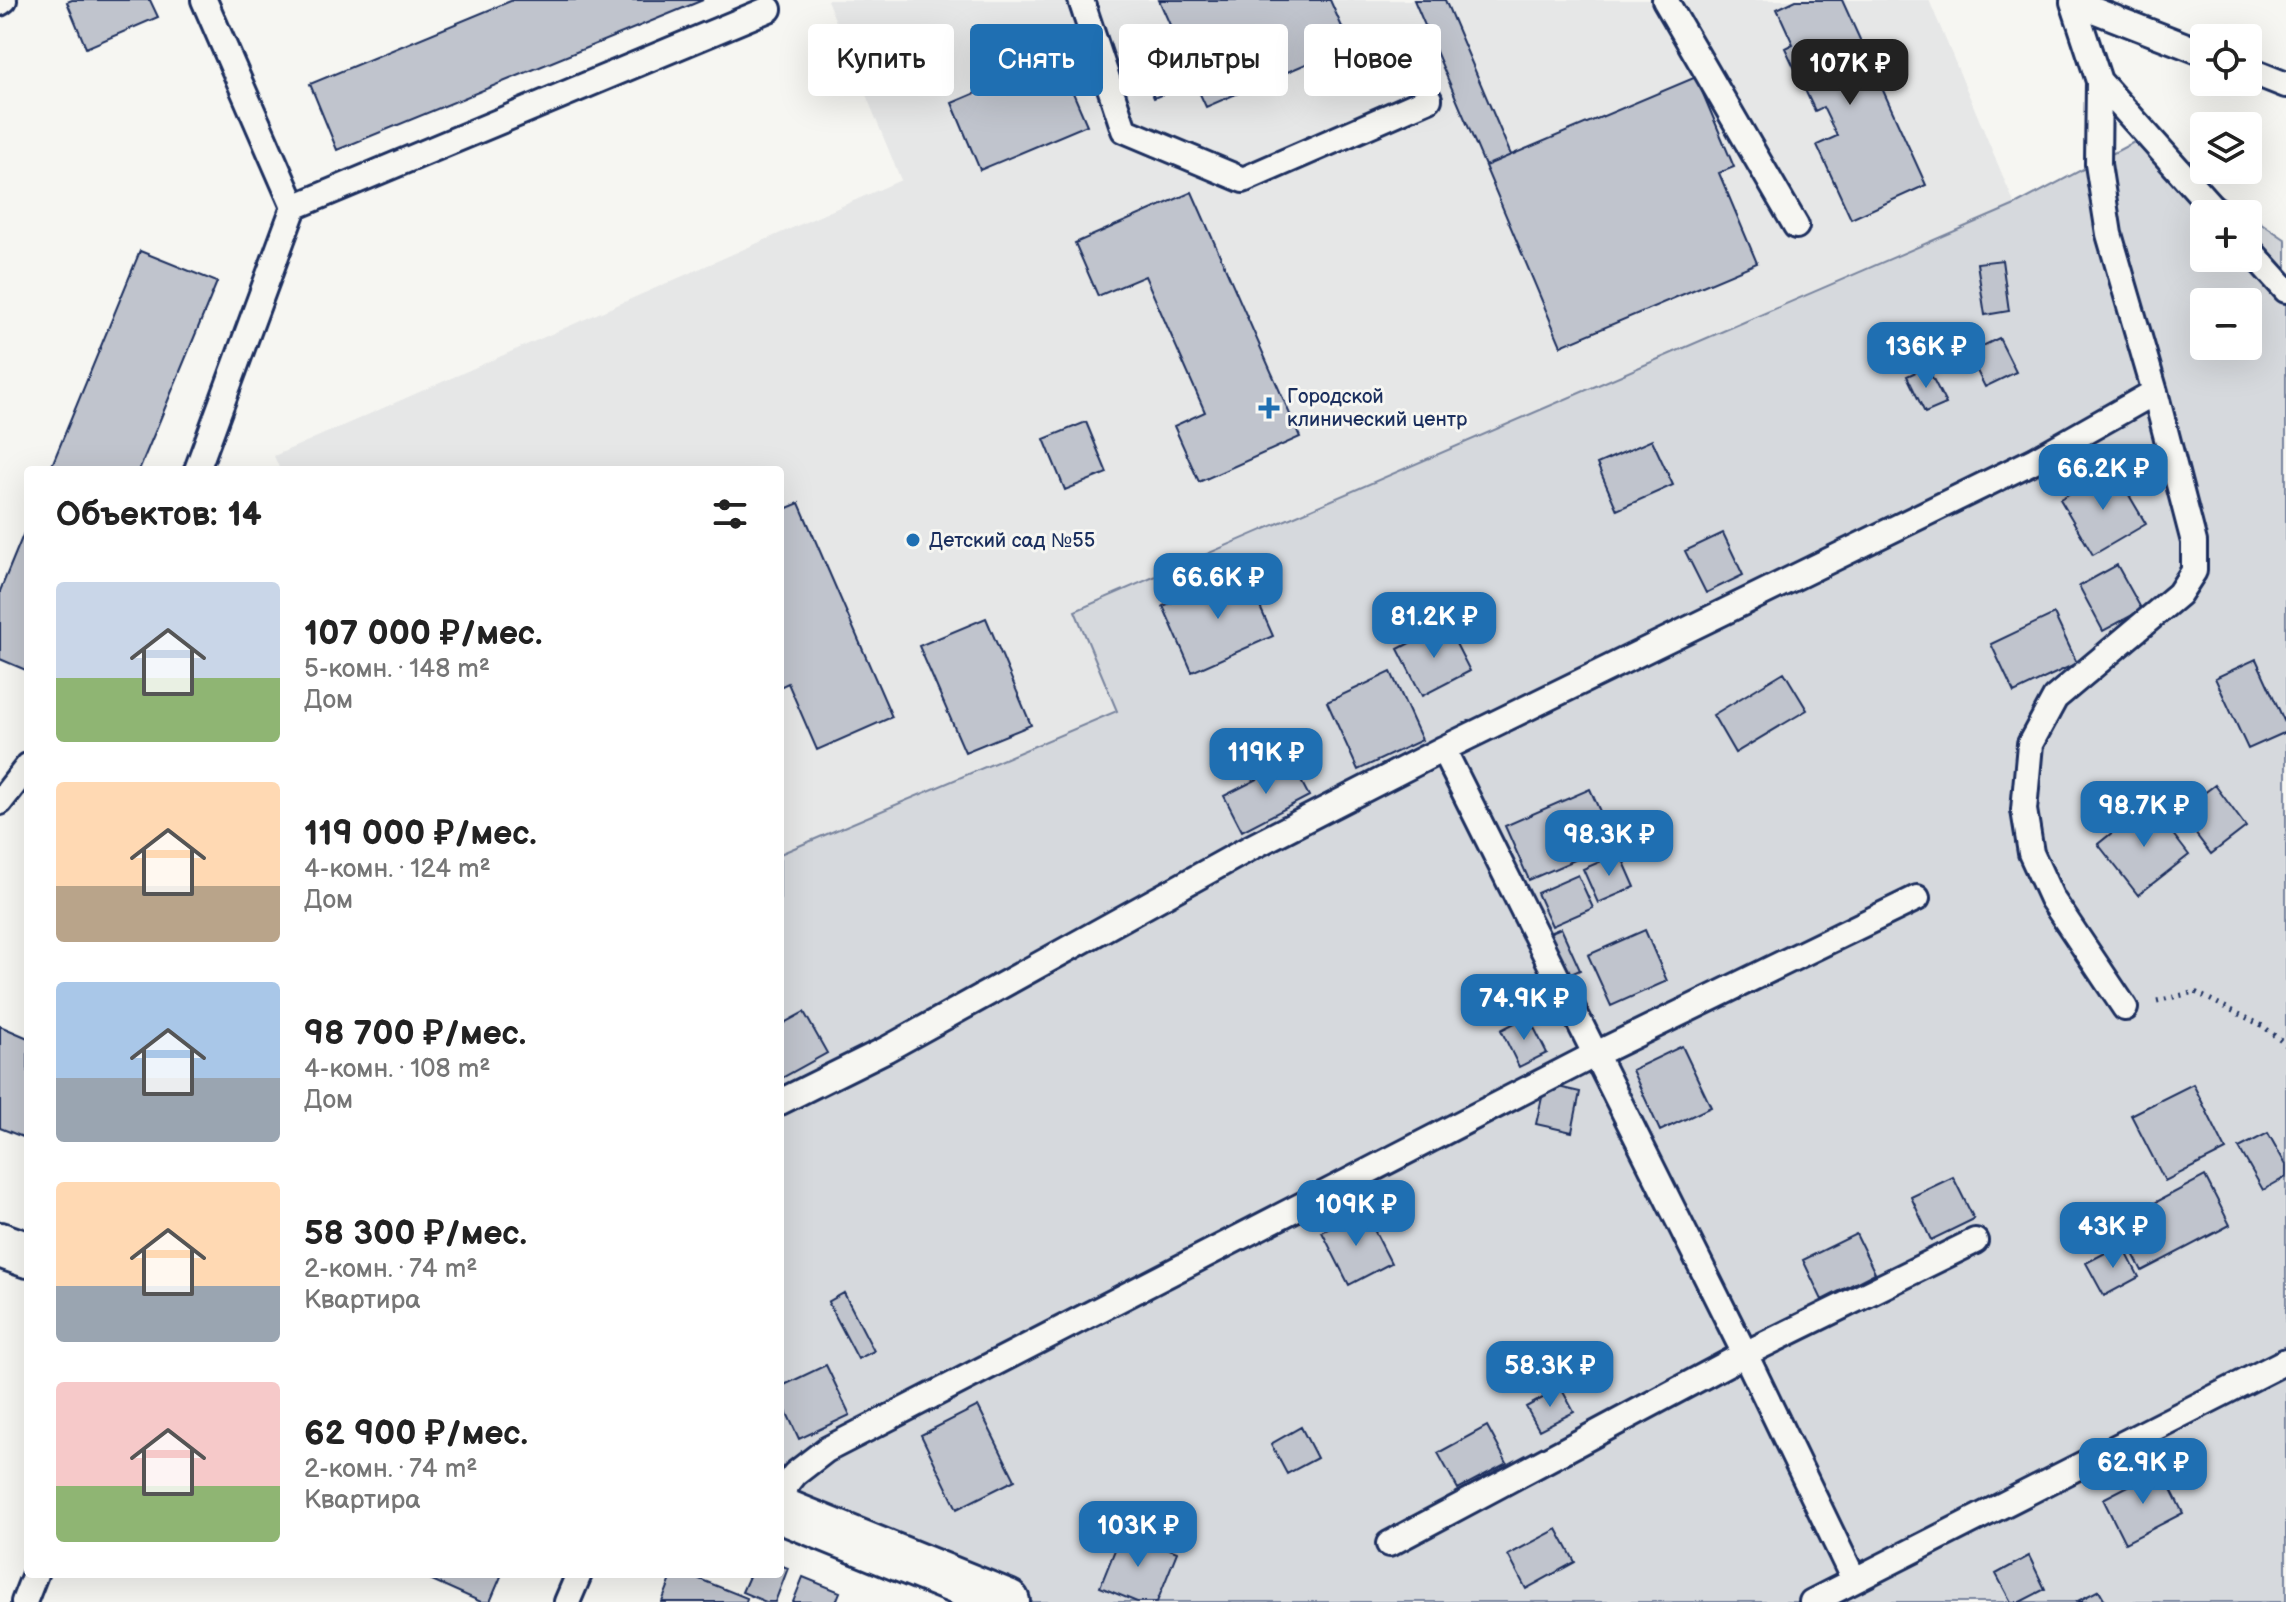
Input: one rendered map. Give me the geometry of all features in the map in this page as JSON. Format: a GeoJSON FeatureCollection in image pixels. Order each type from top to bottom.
{"type":"FeatureCollection","features":[{"type":"Feature","properties":{"kind":"street"},"geometry":{"type":"LineString","coordinates":[[0,1245],[24,1254]]}},
{"type":"Feature","properties":{"kind":"street"},"geometry":{"type":"LineString","coordinates":[[784,1512],[1007,1602]]}},
{"type":"Feature","properties":{"kind":"lane"},"geometry":{"type":"LineString","coordinates":[[198,466],[294,207],[204,0]]}},
{"type":"Feature","properties":{"kind":"lane"},"geometry":{"type":"LineString","coordinates":[[1081,0],[1124,130],[1243,180],[1429,99]]}},
{"type":"Feature","properties":{"kind":"lane"},"geometry":{"type":"LineString","coordinates":[[1665,0],[1796,226]]}},
{"type":"Feature","properties":{"kind":"lane"},"geometry":{"type":"LineString","coordinates":[[2074,1],[2190,47]]}},
{"type":"Feature","properties":{"kind":"lane"},"geometry":{"type":"LineString","coordinates":[[2074,1],[2099,81],[2098,164],[2109,234],[2194,542],[2194,571],[2179,594],[2055,698],[2030,744],[2024,810],[2031,853],[2052,899],[2125,1008]]}},
{"type":"Feature","properties":{"kind":"lane"},"geometry":{"type":"LineString","coordinates":[[294,207],[769,9]]}},
{"type":"Feature","properties":{"kind":"lane"},"geometry":{"type":"LineString","coordinates":[[2262,76],[2286,85]]}},
{"type":"Feature","properties":{"kind":"lane"},"geometry":{"type":"LineString","coordinates":[[2099,81],[2205,200]]}},
{"type":"Feature","properties":{"kind":"lane"},"geometry":{"type":"LineString","coordinates":[[2262,263],[2286,290]]}},
{"type":"Feature","properties":{"kind":"lane"},"geometry":{"type":"LineString","coordinates":[[784,1100],[887,1049],[1250,848],[1443,749],[2035,460],[2155,392]]}},
{"type":"Feature","properties":{"kind":"lane"},"geometry":{"type":"LineString","coordinates":[[1443,749],[1745,1354],[1854,1580]]}},
{"type":"Feature","properties":{"kind":"lane"},"geometry":{"type":"LineString","coordinates":[[0,802],[24,771]]}},
{"type":"Feature","properties":{"kind":"lane"},"geometry":{"type":"LineString","coordinates":[[784,1488],[795,1474],[826,1450],[1594,1055],[1917,898]]}},
{"type":"Feature","properties":{"kind":"lane"},"geometry":{"type":"LineString","coordinates":[[1389,1544],[1745,1354],[1975,1241]]}},
{"type":"Feature","properties":{"kind":"lane"},"geometry":{"type":"LineString","coordinates":[[1812,1602],[2286,1361]]}},
{"type":"Feature","properties":{"kind":"lane"},"geometry":{"type":"LineString","coordinates":[[24,1602],[33,1578]]}},
{"type":"Feature","properties":{"kind":"lane"},"geometry":{"type":"LineString","coordinates":[[567,1602],[577,1578]]}},
{"type":"Feature","properties":{"kind":"path"},"geometry":{"type":"LineString","coordinates":[[2125,1008],[2195,992],[2263,1026],[2286,1045]]}},
{"type":"Feature","properties":{"kind":"shaded area","name":"Городской клинический центр"},"geometry":{"type":"Polygon","coordinates":[[[827,0],[1929,0],[2015,205],[1076,611],[1117,711],[784,852],[784,466],[278,466],[274,456],[901,180],[866,96],[954,96],[954,24],[837,24],[827,0]]]}},
{"type":"Feature","properties":{"kind":"shaded area"},"geometry":{"type":"Polygon","coordinates":[[[2138,140],[2190,175],[2190,184],[2203,184],[2227,200],[2190,200],[2190,272],[2262,272],[2262,224],[2286,240],[2286,1602],[1007,1602],[784,1512],[784,852],[1117,711],[1075,611],[2015,205],[2138,140]]]}},
{"type":"Feature","properties":{"kind":"building"},"geometry":{"type":"Polygon","coordinates":[[[150,0],[158,17],[86,48],[67,2],[150,0]]]}},
{"type":"Feature","properties":{"kind":"building"},"geometry":{"type":"Polygon","coordinates":[[[513,0],[703,0],[337,150],[310,84],[513,0]]]}},
{"type":"Feature","properties":{"kind":"building"},"geometry":{"type":"Polygon","coordinates":[[[1159,0],[1330,0],[1341,24],[1304,24],[1304,65],[1288,72],[1288,24],[1170,24],[1159,0]]]}},
{"type":"Feature","properties":{"kind":"building"},"geometry":{"type":"Polygon","coordinates":[[[1414,0],[1445,0],[1511,155],[1485,166],[1441,63],[1441,24],[1424,24],[1414,0]]]}},
{"type":"Feature","properties":{"kind":"building"},"geometry":{"type":"Polygon","coordinates":[[[1796,0],[1842,0],[1926,185],[1851,219],[1817,145],[1837,136],[1823,107],[1815,111],[1785,48],[1793,44],[1777,9],[1796,0]]]}},
{"type":"Feature","properties":{"kind":"building"},"geometry":{"type":"Polygon","coordinates":[[[1696,77],[1734,167],[1719,173],[1757,263],[1561,346],[1485,166],[1696,77]]]}},
{"type":"Feature","properties":{"kind":"building"},"geometry":{"type":"Polygon","coordinates":[[[970,95],[1074,96],[1087,125],[980,170],[952,103],[970,95]]]}},
{"type":"Feature","properties":{"kind":"building"},"geometry":{"type":"Polygon","coordinates":[[[1201,96],[1232,96],[1206,107],[1201,96]]]}},
{"type":"Feature","properties":{"kind":"building"},"geometry":{"type":"Polygon","coordinates":[[[1192,192],[1300,437],[1199,482],[1174,426],[1205,412],[1145,276],[1098,296],[1075,243],[1192,192]]]}},
{"type":"Feature","properties":{"kind":"building"},"geometry":{"type":"Polygon","coordinates":[[[140,251],[217,282],[141,466],[52,466],[140,251]]]}},
{"type":"Feature","properties":{"kind":"building"},"geometry":{"type":"Polygon","coordinates":[[[2002,260],[2009,311],[1985,315],[1977,263],[2002,260]]]}},
{"type":"Feature","properties":{"kind":"building"},"geometry":{"type":"Polygon","coordinates":[[[1999,338],[2016,372],[1985,387],[1968,353],[1999,338]]]}},
{"type":"Feature","properties":{"kind":"building"},"geometry":{"type":"Polygon","coordinates":[[[1927,367],[1946,404],[1925,413],[1907,376],[1927,367]]]}},
{"type":"Feature","properties":{"kind":"building"},"geometry":{"type":"Polygon","coordinates":[[[1086,422],[1107,473],[1065,490],[1044,439],[1086,422]]]}},
{"type":"Feature","properties":{"kind":"building"},"geometry":{"type":"Polygon","coordinates":[[[1652,440],[1673,485],[1617,510],[1597,464],[1652,440]]]}},
{"type":"Feature","properties":{"kind":"building"},"geometry":{"type":"Polygon","coordinates":[[[2113,468],[2146,524],[2093,555],[2060,499],[2113,468]]]}},
{"type":"Feature","properties":{"kind":"building"},"geometry":{"type":"Polygon","coordinates":[[[799,503],[892,717],[817,750],[788,683],[784,685],[784,509],[799,503]]]}},
{"type":"Feature","properties":{"kind":"building"},"geometry":{"type":"Polygon","coordinates":[[[24,533],[24,669],[0,659],[0,591],[24,533]]]}},
{"type":"Feature","properties":{"kind":"building"},"geometry":{"type":"Polygon","coordinates":[[[1723,533],[1743,575],[1706,593],[1685,551],[1723,533]]]}},
{"type":"Feature","properties":{"kind":"building"},"geometry":{"type":"Polygon","coordinates":[[[2117,565],[2142,610],[2103,631],[2079,586],[2117,565]]]}},
{"type":"Feature","properties":{"kind":"building"},"geometry":{"type":"Polygon","coordinates":[[[1244,571],[1273,636],[1192,672],[1163,606],[1244,571]]]}},
{"type":"Feature","properties":{"kind":"building"},"geometry":{"type":"Polygon","coordinates":[[[2054,614],[2077,663],[2014,693],[1991,644],[2054,614]]]}},
{"type":"Feature","properties":{"kind":"building"},"geometry":{"type":"Polygon","coordinates":[[[986,618],[1031,725],[965,752],[919,646],[986,618]]]}},
{"type":"Feature","properties":{"kind":"building"},"geometry":{"type":"Polygon","coordinates":[[[1446,624],[1470,671],[1422,696],[1398,649],[1446,624]]]}},
{"type":"Feature","properties":{"kind":"building"},"geometry":{"type":"Polygon","coordinates":[[[2256,659],[2286,725],[2286,732],[2248,749],[2215,678],[2256,659]]]}},
{"type":"Feature","properties":{"kind":"building"},"geometry":{"type":"Polygon","coordinates":[[[1391,672],[1422,740],[1358,770],[1327,702],[1391,672]]]}},
{"type":"Feature","properties":{"kind":"building"},"geometry":{"type":"Polygon","coordinates":[[[1784,672],[1807,710],[1735,753],[1713,715],[1784,672]]]}},
{"type":"Feature","properties":{"kind":"building"},"geometry":{"type":"Polygon","coordinates":[[[1291,762],[1309,796],[1242,831],[1224,796],[1291,762]]]}},
{"type":"Feature","properties":{"kind":"building"},"geometry":{"type":"Polygon","coordinates":[[[2215,785],[2246,827],[2211,854],[2179,812],[2215,785]]]}},
{"type":"Feature","properties":{"kind":"building"},"geometry":{"type":"Polygon","coordinates":[[[1590,789],[1614,843],[1529,880],[1505,826],[1590,789]]]}},
{"type":"Feature","properties":{"kind":"building"},"geometry":{"type":"Polygon","coordinates":[[[2149,803],[2189,855],[2138,895],[2098,844],[2149,803]]]}},
{"type":"Feature","properties":{"kind":"building"},"geometry":{"type":"Polygon","coordinates":[[[1620,853],[1635,887],[1598,903],[1583,869],[1620,853]]]}},
{"type":"Feature","properties":{"kind":"building"},"geometry":{"type":"Polygon","coordinates":[[[1578,875],[1593,908],[1552,926],[1537,893],[1578,875]]]}},
{"type":"Feature","properties":{"kind":"building"},"geometry":{"type":"Polygon","coordinates":[[[1561,928],[1580,970],[1558,980],[1539,937],[1561,928]]]}},
{"type":"Feature","properties":{"kind":"building"},"geometry":{"type":"Polygon","coordinates":[[[1645,930],[1667,981],[1611,1006],[1588,955],[1645,930]]]}},
{"type":"Feature","properties":{"kind":"building"},"geometry":{"type":"Polygon","coordinates":[[[804,1012],[827,1053],[784,1077],[784,1023],[804,1012]]]}},
{"type":"Feature","properties":{"kind":"building"},"geometry":{"type":"Polygon","coordinates":[[[1528,1016],[1547,1053],[1519,1067],[1501,1030],[1528,1016]]]}},
{"type":"Feature","properties":{"kind":"building"},"geometry":{"type":"Polygon","coordinates":[[[0,1026],[24,1036],[24,1137],[0,1128],[0,1026]]]}},
{"type":"Feature","properties":{"kind":"building"},"geometry":{"type":"Polygon","coordinates":[[[1682,1046],[1711,1107],[1660,1131],[1632,1070],[1682,1046]]]}},
{"type":"Feature","properties":{"kind":"building"},"geometry":{"type":"Polygon","coordinates":[[[1545,1084],[1580,1092],[1572,1132],[1536,1124],[1545,1084]]]}},
{"type":"Feature","properties":{"kind":"building"},"geometry":{"type":"Polygon","coordinates":[[[2193,1084],[2226,1150],[2165,1181],[2131,1115],[2193,1084]]]}},
{"type":"Feature","properties":{"kind":"building"},"geometry":{"type":"Polygon","coordinates":[[[2268,1133],[2286,1165],[2286,1177],[2263,1190],[2239,1148],[2268,1133]]]}},
{"type":"Feature","properties":{"kind":"building"},"geometry":{"type":"Polygon","coordinates":[[[2205,1176],[2230,1225],[2142,1271],[2117,1223],[2205,1176]]]}},
{"type":"Feature","properties":{"kind":"building"},"geometry":{"type":"Polygon","coordinates":[[[1953,1177],[1974,1219],[1931,1240],[1911,1197],[1953,1177]]]}},
{"type":"Feature","properties":{"kind":"building"},"geometry":{"type":"Polygon","coordinates":[[[1364,1210],[1391,1263],[1349,1285],[1322,1232],[1364,1210]]]}},
{"type":"Feature","properties":{"kind":"building"},"geometry":{"type":"Polygon","coordinates":[[[1856,1234],[1875,1273],[1822,1300],[1803,1260],[1856,1234]]]}},
{"type":"Feature","properties":{"kind":"building"},"geometry":{"type":"Polygon","coordinates":[[[2122,1244],[2139,1277],[2104,1296],[2086,1263],[2122,1244]]]}},
{"type":"Feature","properties":{"kind":"building"},"geometry":{"type":"Polygon","coordinates":[[[844,1293],[874,1351],[858,1359],[828,1302],[844,1293]]]}},
{"type":"Feature","properties":{"kind":"building"},"geometry":{"type":"Polygon","coordinates":[[[826,1365],[850,1415],[799,1439],[784,1407],[784,1385],[826,1365]]]}},
{"type":"Feature","properties":{"kind":"building"},"geometry":{"type":"Polygon","coordinates":[[[1561,1388],[1574,1412],[1539,1430],[1526,1407],[1561,1388]]]}},
{"type":"Feature","properties":{"kind":"building"},"geometry":{"type":"Polygon","coordinates":[[[978,1406],[1015,1480],[957,1509],[921,1435],[978,1406]]]}},
{"type":"Feature","properties":{"kind":"building"},"geometry":{"type":"Polygon","coordinates":[[[1487,1426],[1507,1463],[1458,1489],[1438,1453],[1487,1426]]]}},
{"type":"Feature","properties":{"kind":"building"},"geometry":{"type":"Polygon","coordinates":[[[1301,1427],[1317,1458],[1287,1474],[1271,1444],[1301,1427]]]}},
{"type":"Feature","properties":{"kind":"building"},"geometry":{"type":"Polygon","coordinates":[[[2161,1469],[2183,1513],[2125,1543],[2103,1499],[2161,1469]]]}},
{"type":"Feature","properties":{"kind":"building"},"geometry":{"type":"Polygon","coordinates":[[[1557,1529],[1575,1562],[1526,1589],[1508,1555],[1557,1529]]]}},
{"type":"Feature","properties":{"kind":"building"},"geometry":{"type":"Polygon","coordinates":[[[1123,1530],[1177,1552],[1157,1602],[1137,1602],[1100,1587],[1123,1530]]]}},
{"type":"Feature","properties":{"kind":"building"},"geometry":{"type":"Polygon","coordinates":[[[2029,1556],[2045,1589],[2020,1602],[2011,1602],[1996,1574],[2029,1556]]]}},
{"type":"Feature","properties":{"kind":"building"},"geometry":{"type":"Polygon","coordinates":[[[784,1566],[788,1568],[775,1602],[766,1602],[742,1592],[748,1578],[784,1578],[784,1566]]]}},
{"type":"Feature","properties":{"kind":"building"},"geometry":{"type":"Polygon","coordinates":[[[803,1577],[840,1592],[836,1602],[793,1602],[803,1577]]]}},
{"type":"Feature","properties":{"kind":"building"},"geometry":{"type":"Polygon","coordinates":[[[427,1578],[500,1578],[490,1602],[481,1602],[427,1578]]]}},
{"type":"Feature","properties":{"kind":"building"},"geometry":{"type":"Polygon","coordinates":[[[671,1578],[697,1578],[747,1598],[746,1602],[662,1602],[671,1578]]]}},
{"type":"Feature","properties":{"kind":"building"},"geometry":{"type":"Polygon","coordinates":[[[2099,1590],[2106,1602],[2076,1602],[2099,1590]]]}},
{"type":"Feature","properties":{"kind":"place","name":"Городской клинический центр"},"geometry":{"type":"Point","coordinates":[1269,408]}},
{"type":"Feature","properties":{"kind":"place","name":"Детский сад №55"},"geometry":{"type":"Point","coordinates":[913,540]}}]}
